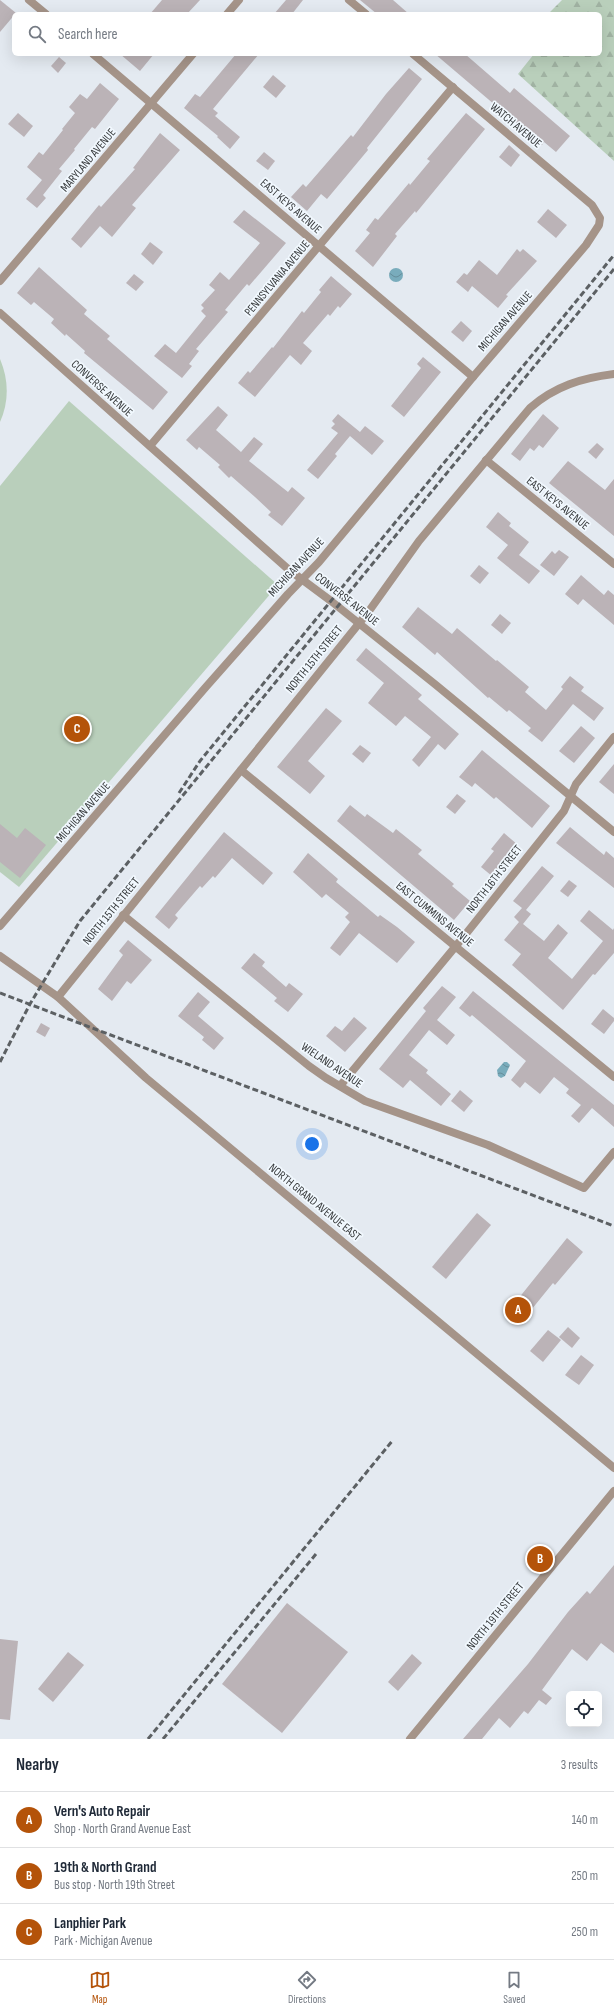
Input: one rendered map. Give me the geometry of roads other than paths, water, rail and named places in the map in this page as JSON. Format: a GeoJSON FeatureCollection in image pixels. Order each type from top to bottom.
{"type":"FeatureCollection","features":[{"type":"Feature","properties":{"kind":"street"},"geometry":{"type":"LineString","coordinates":[[29,0],[44,12]]}},
{"type":"Feature","properties":{"kind":"street"},"geometry":{"type":"LineString","coordinates":[[229,12],[239,0]]}},
{"type":"Feature","properties":{"kind":"street"},"geometry":{"type":"LineString","coordinates":[[349,0],[364,12]]}},
{"type":"Feature","properties":{"kind":"street","name":"EAST KEYS AVENUE"},"geometry":{"type":"LineString","coordinates":[[95,56],[473,377]]}},
{"type":"Feature","properties":{"kind":"street","name":"MARYLAND AVENUE"},"geometry":{"type":"LineString","coordinates":[[0,282],[191,56]]}},
{"type":"Feature","properties":{"kind":"street","name":"WATCH AVENUE"},"geometry":{"type":"LineString","coordinates":[[415,56],[592,205],[600,218]]}},
{"type":"Feature","properties":{"kind":"street","name":"PENNSYLVANIA AVENUE"},"geometry":{"type":"LineString","coordinates":[[150,446],[452,88]]}},
{"type":"Feature","properties":{"kind":"street","name":"MICHIGAN AVENUE"},"geometry":{"type":"LineString","coordinates":[[0,926],[205,688],[301,580],[319,562],[473,377],[586,245],[599,225],[600,218]]}},
{"type":"Feature","properties":{"kind":"street","name":"CONVERSE AVENUE"},"geometry":{"type":"LineString","coordinates":[[0,313],[301,580],[332,601],[614,832]]}},
{"type":"Feature","properties":{"kind":"street","name":"NORTH 15TH STREET"},"geometry":{"type":"LineString","coordinates":[[58,997],[359,623],[419,541],[530,408],[542,397],[578,380],[614,374]]}},
{"type":"Feature","properties":{"kind":"street","name":"EAST KEYS AVENUE"},"geometry":{"type":"LineString","coordinates":[[486,460],[614,564]]}},
{"type":"Feature","properties":{"kind":"street","name":"NORTH 16TH STREET"},"geometry":{"type":"LineString","coordinates":[[340,1086],[456,946],[567,808],[570,796],[576,784],[614,737]]}},
{"type":"Feature","properties":{"kind":"street","name":"EAST CUMMINS AVENUE"},"geometry":{"type":"LineString","coordinates":[[241,770],[614,1077]]}},
{"type":"Feature","properties":{"kind":"street","name":"WIELAND AVENUE"},"geometry":{"type":"LineString","coordinates":[[123,915],[309,1066],[365,1101],[488,1145],[584,1188],[614,1152]]}},
{"type":"Feature","properties":{"kind":"street","name":"NORTH GRAND AVENUE EAST"},"geometry":{"type":"LineString","coordinates":[[0,956],[58,997],[146,1078],[614,1468]]}},
{"type":"Feature","properties":{"kind":"street","name":"NORTH 19TH STREET"},"geometry":{"type":"LineString","coordinates":[[410,1739],[614,1491]]}},
{"type":"Feature","properties":{"kind":"water"},"geometry":{"type":"Polygon","coordinates":[[[396,268],[401,270],[403,275],[401,280],[396,282],[391,280],[389,275],[391,270],[396,268]]]}},
{"type":"Feature","properties":{"kind":"water"},"geometry":{"type":"Polygon","coordinates":[[[504,1062],[507,1062],[510,1065],[505,1076],[501,1078],[498,1076],[497,1070],[504,1062]]]}},
{"type":"Feature","properties":{"kind":"railway"},"geometry":{"type":"LineString","coordinates":[[179,793],[200,761],[614,255]]}},
{"type":"Feature","properties":{"kind":"railway"},"geometry":{"type":"LineString","coordinates":[[0,1062],[30,1004],[80,921],[614,269]]}},
{"type":"Feature","properties":{"kind":"railway"},"geometry":{"type":"LineString","coordinates":[[0,993],[614,1226]]}},
{"type":"Feature","properties":{"kind":"railway"},"geometry":{"type":"LineString","coordinates":[[148,1739],[393,1440]]}},
{"type":"Feature","properties":{"kind":"railway"},"geometry":{"type":"LineString","coordinates":[[163,1739],[316,1554]]}},
{"type":"Feature","properties":{"kind":"place","name":"Lanphier Park"},"geometry":{"type":"Point","coordinates":[77,729]}},
{"type":"Feature","properties":{"kind":"place","name":"Vern's Auto Repair"},"geometry":{"type":"Point","coordinates":[518,1310]}},
{"type":"Feature","properties":{"kind":"place","name":"19th & North Grand"},"geometry":{"type":"Point","coordinates":[540,1559]}}]}
